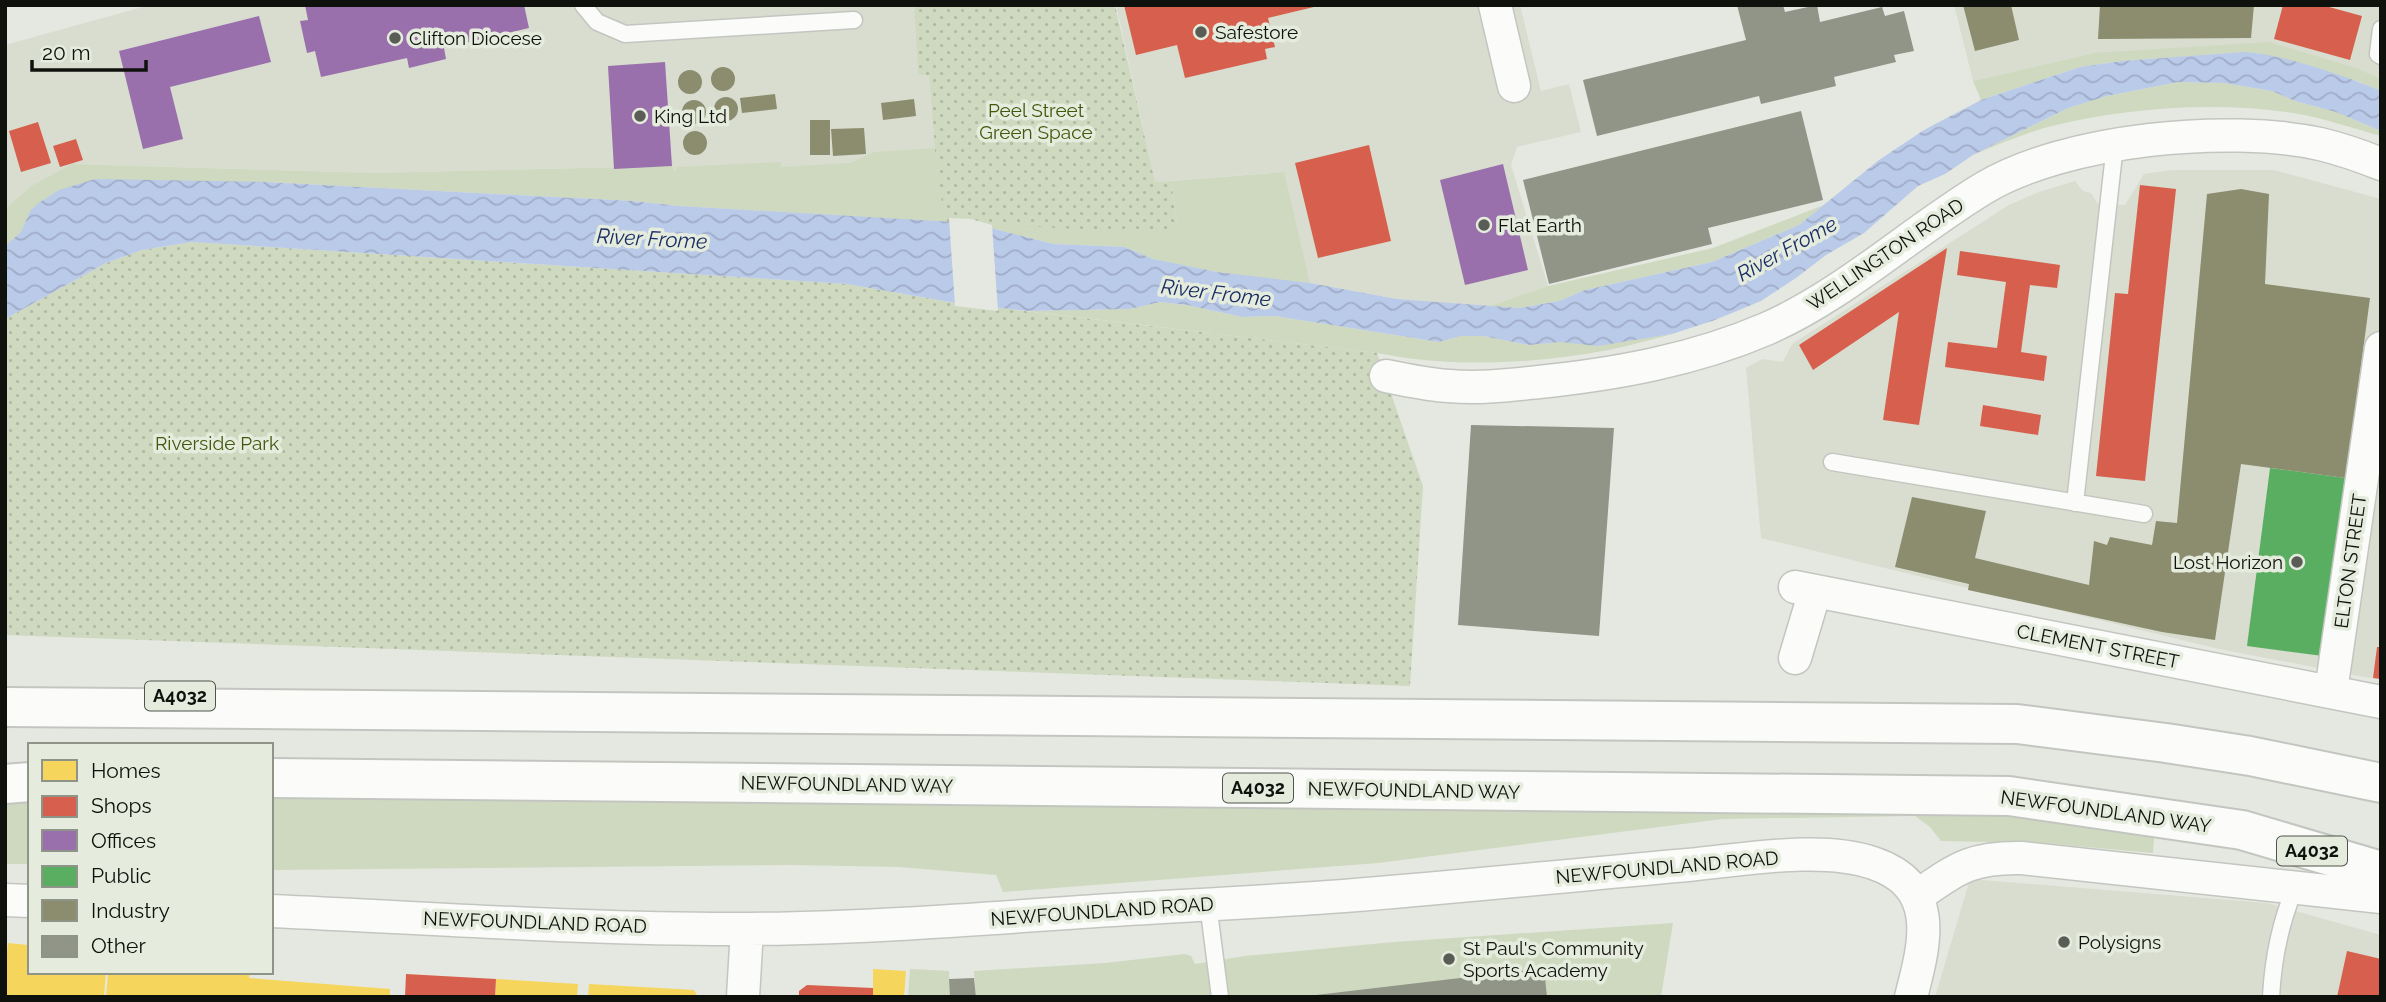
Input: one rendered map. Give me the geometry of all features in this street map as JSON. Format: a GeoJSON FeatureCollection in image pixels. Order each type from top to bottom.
{"type":"FeatureCollection","features":[{"type":"Feature","properties":{"kind":"highway","name":"A4032"},"geometry":{"type":"LineString","coordinates":[[5,681],[355,711],[2017,724],[2238,754],[2381,783]]}},
{"type":"Feature","properties":{"kind":"highway"},"geometry":{"type":"LineString","coordinates":[[5,707],[355,711]]}},
{"type":"Feature","properties":{"kind":"highway"},"geometry":{"type":"LineString","coordinates":[[5,773],[28,774]]}},
{"type":"Feature","properties":{"kind":"highway","name":"NEWFOUNDLAND WAY"},"geometry":{"type":"LineString","coordinates":[[273,778],[2009,796],[2242,830],[2381,871]]}},
{"type":"Feature","properties":{"kind":"highway"},"geometry":{"type":"LineString","coordinates":[[5,784],[28,782]]}},
{"type":"Feature","properties":{"kind":"street"},"geometry":{"type":"LineString","coordinates":[[1495,5],[1514,86]]}},
{"type":"Feature","properties":{"kind":"street","name":"WELLINGTON ROAD"},"geometry":{"type":"LineString","coordinates":[[1386,376],[1450,386],[1494,386],[1616,372],[1714,348],[1792,316],[1956,206],[2013,173],[2067,155],[2115,145],[2222,136],[2319,144],[2381,164]]}},
{"type":"Feature","properties":{"kind":"street","name":"ELTON STREET"},"geometry":{"type":"LineString","coordinates":[[2331,691],[2381,348]]}},
{"type":"Feature","properties":{"kind":"street","name":"CLEMENT STREET"},"geometry":{"type":"LineString","coordinates":[[1795,658],[1805,589],[2381,702]]}},
{"type":"Feature","properties":{"kind":"street","name":"NEWFOUNDLAND ROAD"},"geometry":{"type":"LineString","coordinates":[[273,911],[747,929],[856,926],[1345,896],[1813,854],[1875,863],[1896,873],[1909,884],[1917,896]]}},
{"type":"Feature","properties":{"kind":"street"},"geometry":{"type":"LineString","coordinates":[[1911,997],[1923,950],[1925,923],[1917,896],[1970,863],[1992,857],[2381,897]]}},
{"type":"Feature","properties":{"kind":"street"},"geometry":{"type":"LineString","coordinates":[[5,900],[28,901]]}},
{"type":"Feature","properties":{"kind":"street"},"geometry":{"type":"LineString","coordinates":[[743,997],[747,929]]}},
{"type":"Feature","properties":{"kind":"lane"},"geometry":{"type":"LineString","coordinates":[[583,5],[597,22],[625,34],[855,20]]}},
{"type":"Feature","properties":{"kind":"lane"},"geometry":{"type":"LineString","coordinates":[[2381,29],[2378,54],[2381,56]]}},
{"type":"Feature","properties":{"kind":"lane"},"geometry":{"type":"LineString","coordinates":[[2075,503],[2115,145]]}},
{"type":"Feature","properties":{"kind":"lane"},"geometry":{"type":"LineString","coordinates":[[1832,462],[2144,514]]}},
{"type":"Feature","properties":{"kind":"lane"},"geometry":{"type":"LineString","coordinates":[[2271,997],[2273,962],[2286,910],[2295,888]]}},
{"type":"Feature","properties":{"kind":"lane"},"geometry":{"type":"LineString","coordinates":[[1208,904],[1220,997]]}},
{"type":"Feature","properties":{"kind":"shaded area"},"geometry":{"type":"Polygon","coordinates":[[[150,5],[914,5],[918,75],[929,75],[936,163],[945,222],[679,206],[671,166],[375,173],[73,164],[31,186],[5,209],[5,45],[150,5]]]}},
{"type":"Feature","properties":{"kind":"shaded area"},"geometry":{"type":"Polygon","coordinates":[[[1116,5],[1520,5],[1541,91],[1569,84],[1581,132],[1517,147],[1511,165],[1548,286],[1487,307],[1397,299],[1310,283],[1283,172],[1155,182],[1116,5]]]}},
{"type":"Feature","properties":{"kind":"shaded area"},"geometry":{"type":"Polygon","coordinates":[[[1954,5],[2381,5],[2381,79],[2359,69],[2094,53],[1973,81],[1954,5]]]}},
{"type":"Feature","properties":{"kind":"shaded area"},"geometry":{"type":"Polygon","coordinates":[[[2172,170],[2274,170],[2381,199],[2381,680],[2219,649],[1761,538],[1746,368],[1762,359],[1783,362],[1792,344],[2009,205],[2075,181],[2083,191],[2091,193],[2097,203],[2125,205],[2144,174],[2172,170]]]}},
{"type":"Feature","properties":{"kind":"shaded area"},"geometry":{"type":"Polygon","coordinates":[[[1970,879],[2267,903],[2381,935],[2381,997],[2250,997],[2248,994],[2244,997],[1935,997],[1970,879]]]}},
{"type":"Feature","properties":{"kind":"green space","name":"Peel Street Green Space"},"geometry":{"type":"Polygon","coordinates":[[[914,5],[1115,5],[1155,182],[1171,181],[1178,228],[1150,233],[945,222],[936,163],[929,75],[918,75],[914,5]]]}},
{"type":"Feature","properties":{"kind":"green space"},"geometry":{"type":"Polygon","coordinates":[[[2269,42],[2359,69],[2381,79],[2381,91],[2310,67],[2243,52],[2122,61],[2080,67],[1981,100],[1973,81],[2094,53],[2269,42]]]}},
{"type":"Feature","properties":{"kind":"green space"},"geometry":{"type":"Polygon","coordinates":[[[2178,82],[2224,83],[2272,91],[2295,101],[2336,112],[2381,131],[2381,136],[2326,120],[2263,109],[2170,108],[2077,120],[2020,136],[1973,155],[2068,108],[2107,96],[2178,82]]]}},
{"type":"Feature","properties":{"kind":"green space"},"geometry":{"type":"Polygon","coordinates":[[[935,148],[945,222],[633,201],[265,182],[30,211],[21,232],[5,246],[5,209],[31,186],[72,164],[375,173],[672,166],[675,172],[677,167],[781,162],[781,167],[850,163],[874,152],[935,148]]]}},
{"type":"Feature","properties":{"kind":"green space"},"geometry":{"type":"Polygon","coordinates":[[[1284,172],[1310,283],[1261,279],[1194,268],[1153,259],[1125,247],[1054,244],[971,223],[1178,228],[1171,181],[1284,172]]]}},
{"type":"Feature","properties":{"kind":"green space"},"geometry":{"type":"Polygon","coordinates":[[[1824,205],[1799,225],[1712,262],[1585,290],[1559,301],[1519,308],[1487,307],[1548,286],[1713,248],[1824,205]]]}},
{"type":"Feature","properties":{"kind":"green space","name":"Riverside Park"},"geometry":{"type":"Polygon","coordinates":[[[192,242],[847,284],[950,302],[1377,353],[1423,486],[1410,686],[5,635],[5,319],[106,263],[142,250],[192,242]]]}},
{"type":"Feature","properties":{"kind":"green space"},"geometry":{"type":"Polygon","coordinates":[[[1160,302],[1242,317],[1275,316],[1439,342],[1461,336],[1483,336],[1529,345],[1561,342],[1604,344],[1672,334],[1620,348],[1547,359],[1461,362],[1405,358],[1027,311],[1130,309],[1160,302]]]}},
{"type":"Feature","properties":{"kind":"green space"},"geometry":{"type":"Polygon","coordinates":[[[273,795],[1936,808],[2038,817],[2154,838],[2153,853],[2043,843],[1941,841],[1930,827],[1915,816],[1722,819],[1378,863],[1003,892],[996,875],[899,867],[792,865],[273,870],[273,795]]]}},
{"type":"Feature","properties":{"kind":"green space"},"geometry":{"type":"Polygon","coordinates":[[[28,802],[28,864],[5,864],[5,803],[28,802]]]}},
{"type":"Feature","properties":{"kind":"green space","name":"St Paul's Community Sports Academy"},"geometry":{"type":"Polygon","coordinates":[[[1673,923],[1661,997],[976,997],[974,971],[1105,963],[1185,954],[1191,956],[1195,964],[1245,956],[1394,942],[1673,923]]]}},
{"type":"Feature","properties":{"kind":"green space"},"geometry":{"type":"Polygon","coordinates":[[[910,969],[949,971],[950,997],[908,997],[910,969]]]}},
{"type":"Feature","properties":{"kind":"water","name":"River Frome"},"geometry":{"type":"Polygon","coordinates":[[[2243,52],[2293,61],[2381,91],[2381,131],[2336,112],[2295,101],[2272,91],[2224,83],[2178,82],[2107,96],[2068,108],[1973,155],[1945,174],[1918,186],[1864,233],[1826,255],[1761,301],[1672,334],[1597,346],[1561,342],[1529,345],[1483,336],[1461,336],[1439,342],[1275,316],[1242,317],[1160,302],[1130,309],[1027,311],[950,302],[847,284],[192,242],[142,250],[106,263],[5,319],[5,246],[21,232],[30,211],[40,202],[59,190],[95,179],[265,182],[633,201],[971,223],[1054,244],[1125,247],[1153,259],[1217,272],[1310,283],[1397,299],[1519,308],[1559,301],[1585,290],[1712,262],[1799,225],[1879,160],[1924,130],[1981,100],[2080,67],[2122,61],[2243,52]]]}},
{"type":"Feature","properties":{"kind":"pier"},"geometry":{"type":"Polygon","coordinates":[[[949,218],[971,219],[992,225],[998,311],[955,306],[949,218]]]}},
{"type":"Feature","properties":{"kind":"building: Homes"},"geometry":{"type":"Polygon","coordinates":[[[8,943],[28,945],[28,974],[106,974],[104,997],[5,997],[8,943]]]}},
{"type":"Feature","properties":{"kind":"building: Homes"},"geometry":{"type":"Polygon","coordinates":[[[873,969],[906,971],[904,997],[873,997],[873,969]]]}},
{"type":"Feature","properties":{"kind":"building: Homes"},"geometry":{"type":"Polygon","coordinates":[[[108,974],[250,974],[249,978],[390,989],[390,997],[106,997],[108,974]]]}},
{"type":"Feature","properties":{"kind":"building: Homes"},"geometry":{"type":"Polygon","coordinates":[[[496,979],[578,984],[577,997],[495,997],[496,979]]]}},
{"type":"Feature","properties":{"kind":"building: Homes"},"geometry":{"type":"Polygon","coordinates":[[[589,984],[694,990],[698,997],[588,997],[589,984]]]}},
{"type":"Feature","properties":{"kind":"building: Shops","name":"Safestore"},"geometry":{"type":"Polygon","coordinates":[[[1124,5],[1318,6],[1268,18],[1275,47],[1265,49],[1267,59],[1185,78],[1177,45],[1136,55],[1124,5]]]}},
{"type":"Feature","properties":{"kind":"building: Shops"},"geometry":{"type":"Polygon","coordinates":[[[2283,5],[2322,5],[2362,16],[2350,60],[2274,39],[2283,5]]]}},
{"type":"Feature","properties":{"kind":"building: Shops"},"geometry":{"type":"Polygon","coordinates":[[[38,122],[51,163],[21,172],[9,131],[38,122]]]}},
{"type":"Feature","properties":{"kind":"building: Shops"},"geometry":{"type":"Polygon","coordinates":[[[76,139],[83,160],[60,167],[53,146],[76,139]]]}},
{"type":"Feature","properties":{"kind":"building: Shops"},"geometry":{"type":"Polygon","coordinates":[[[1369,145],[1391,241],[1318,258],[1295,163],[1369,145]]]}},
{"type":"Feature","properties":{"kind":"building: Shops"},"geometry":{"type":"Polygon","coordinates":[[[2140,185],[2176,189],[2145,481],[2096,476],[2115,293],[2128,294],[2140,185]]]}},
{"type":"Feature","properties":{"kind":"building: Shops"},"geometry":{"type":"Polygon","coordinates":[[[1947,248],[1919,425],[1883,420],[1899,312],[1813,370],[1799,345],[1947,248]]]}},
{"type":"Feature","properties":{"kind":"building: Shops"},"geometry":{"type":"Polygon","coordinates":[[[1960,251],[2060,265],[2057,288],[2030,285],[2021,352],[2047,356],[2044,381],[1945,367],[1948,342],[1997,348],[2006,282],[1957,275],[1960,251]]]}},
{"type":"Feature","properties":{"kind":"building: Shops"},"geometry":{"type":"Polygon","coordinates":[[[1983,405],[2041,415],[2038,435],[1980,426],[1983,405]]]}},
{"type":"Feature","properties":{"kind":"building: Shops"},"geometry":{"type":"Polygon","coordinates":[[[2377,647],[2381,647],[2381,679],[2373,678],[2377,647]]]}},
{"type":"Feature","properties":{"kind":"building: Shops"},"geometry":{"type":"Polygon","coordinates":[[[2347,951],[2381,959],[2381,997],[2337,997],[2347,951]]]}},
{"type":"Feature","properties":{"kind":"building: Shops"},"geometry":{"type":"Polygon","coordinates":[[[406,974],[496,979],[495,997],[405,997],[406,974]]]}},
{"type":"Feature","properties":{"kind":"building: Shops"},"geometry":{"type":"Polygon","coordinates":[[[807,985],[873,988],[873,997],[799,997],[799,991],[807,985]]]}},
{"type":"Feature","properties":{"kind":"building: Offices","name":"Clifton Diocese"},"geometry":{"type":"Polygon","coordinates":[[[305,5],[524,5],[529,28],[444,48],[446,59],[409,68],[407,58],[321,77],[315,51],[307,53],[300,21],[308,20],[305,5]]]}},
{"type":"Feature","properties":{"kind":"building: Offices"},"geometry":{"type":"Polygon","coordinates":[[[259,16],[271,62],[170,87],[183,139],[143,149],[119,51],[259,16]]]}},
{"type":"Feature","properties":{"kind":"building: Offices","name":"King Ltd"},"geometry":{"type":"Polygon","coordinates":[[[665,62],[672,166],[614,169],[608,66],[665,62]]]}},
{"type":"Feature","properties":{"kind":"building: Offices","name":"Flat Earth"},"geometry":{"type":"Polygon","coordinates":[[[1503,164],[1528,270],[1465,285],[1440,180],[1503,164]]]}},
{"type":"Feature","properties":{"kind":"building: Public","name":"Lost Horizon"},"geometry":{"type":"Polygon","coordinates":[[[2270,468],[2346,478],[2323,656],[2247,646],[2270,468]]]}},
{"type":"Feature","properties":{"kind":"building: Industry"},"geometry":{"type":"Polygon","coordinates":[[[1963,5],[2011,5],[2019,40],[1975,51],[1963,5]]]}},
{"type":"Feature","properties":{"kind":"building: Industry"},"geometry":{"type":"Polygon","coordinates":[[[2100,5],[2254,5],[2251,38],[2098,39],[2100,5]]]}},
{"type":"Feature","properties":{"kind":"building: Industry"},"geometry":{"type":"Polygon","coordinates":[[[723,67],[732,70],[735,79],[732,88],[723,91],[714,88],[711,79],[714,70],[723,67]]]}},
{"type":"Feature","properties":{"kind":"building: Industry"},"geometry":{"type":"Polygon","coordinates":[[[690,70],[699,73],[702,82],[699,91],[690,94],[681,91],[678,82],[681,73],[690,70]]]}},
{"type":"Feature","properties":{"kind":"building: Industry"},"geometry":{"type":"Polygon","coordinates":[[[775,94],[777,109],[742,113],[740,98],[775,94]]]}},
{"type":"Feature","properties":{"kind":"building: Industry"},"geometry":{"type":"Polygon","coordinates":[[[726,97],[735,100],[738,109],[735,118],[726,121],[717,118],[714,109],[717,100],[726,97]]]}},
{"type":"Feature","properties":{"kind":"building: Industry"},"geometry":{"type":"Polygon","coordinates":[[[914,99],[916,116],[883,120],[881,103],[914,99]]]}},
{"type":"Feature","properties":{"kind":"building: Industry"},"geometry":{"type":"Polygon","coordinates":[[[694,100],[703,103],[706,112],[703,121],[694,124],[685,121],[682,112],[685,103],[694,100]]]}},
{"type":"Feature","properties":{"kind":"building: Industry"},"geometry":{"type":"Polygon","coordinates":[[[810,120],[830,120],[830,155],[810,155],[810,120]]]}},
{"type":"Feature","properties":{"kind":"building: Industry"},"geometry":{"type":"Polygon","coordinates":[[[864,128],[866,154],[833,156],[831,129],[864,128]]]}},
{"type":"Feature","properties":{"kind":"building: Industry"},"geometry":{"type":"Polygon","coordinates":[[[695,131],[704,134],[707,143],[704,152],[695,155],[686,152],[683,143],[686,134],[695,131]]]}},
{"type":"Feature","properties":{"kind":"building: Industry"},"geometry":{"type":"Polygon","coordinates":[[[2241,189],[2269,194],[2265,284],[2370,298],[2346,478],[2241,464],[2215,640],[2162,632],[1968,590],[1969,584],[1895,567],[1912,497],[1986,511],[1975,558],[2089,585],[2094,541],[2107,545],[2110,537],[2152,545],[2156,521],[2177,523],[2207,194],[2241,189]]]}},
{"type":"Feature","properties":{"kind":"building: Other"},"geometry":{"type":"Polygon","coordinates":[[[1737,5],[1783,5],[1785,12],[1817,5],[1820,22],[1882,7],[1885,16],[1904,11],[1914,51],[1894,55],[1896,62],[1834,77],[1836,86],[1761,104],[1759,96],[1597,136],[1583,80],[1746,40],[1737,5]]]}},
{"type":"Feature","properties":{"kind":"building: Other"},"geometry":{"type":"Polygon","coordinates":[[[1801,111],[1823,200],[1708,228],[1712,244],[1549,284],[1523,180],[1801,111]]]}},
{"type":"Feature","properties":{"kind":"building: Other"},"geometry":{"type":"Polygon","coordinates":[[[1471,425],[1614,428],[1599,636],[1458,625],[1471,425]]]}},
{"type":"Feature","properties":{"kind":"building: Other"},"geometry":{"type":"Polygon","coordinates":[[[1544,968],[1547,997],[1316,997],[1316,995],[1544,968]]]}},
{"type":"Feature","properties":{"kind":"building: Other"},"geometry":{"type":"Polygon","coordinates":[[[974,978],[976,997],[950,997],[949,979],[974,978]]]}},
{"type":"Feature","properties":{"kind":"place","name":"Safestore"},"geometry":{"type":"Point","coordinates":[1201,32]}},
{"type":"Feature","properties":{"kind":"place","name":"Clifton Diocese"},"geometry":{"type":"Point","coordinates":[395,38]}},
{"type":"Feature","properties":{"kind":"place","name":"King Ltd"},"geometry":{"type":"Point","coordinates":[640,116]}},
{"type":"Feature","properties":{"kind":"place","name":"Flat Earth"},"geometry":{"type":"Point","coordinates":[1484,225]}},
{"type":"Feature","properties":{"kind":"place","name":"Lost Horizon"},"geometry":{"type":"Point","coordinates":[2297,562]}},
{"type":"Feature","properties":{"kind":"place","name":"Polysigns"},"geometry":{"type":"Point","coordinates":[2064,942]}},
{"type":"Feature","properties":{"kind":"place","name":"St Paul's Community Sports Academy"},"geometry":{"type":"Point","coordinates":[1449,959]}}]}
